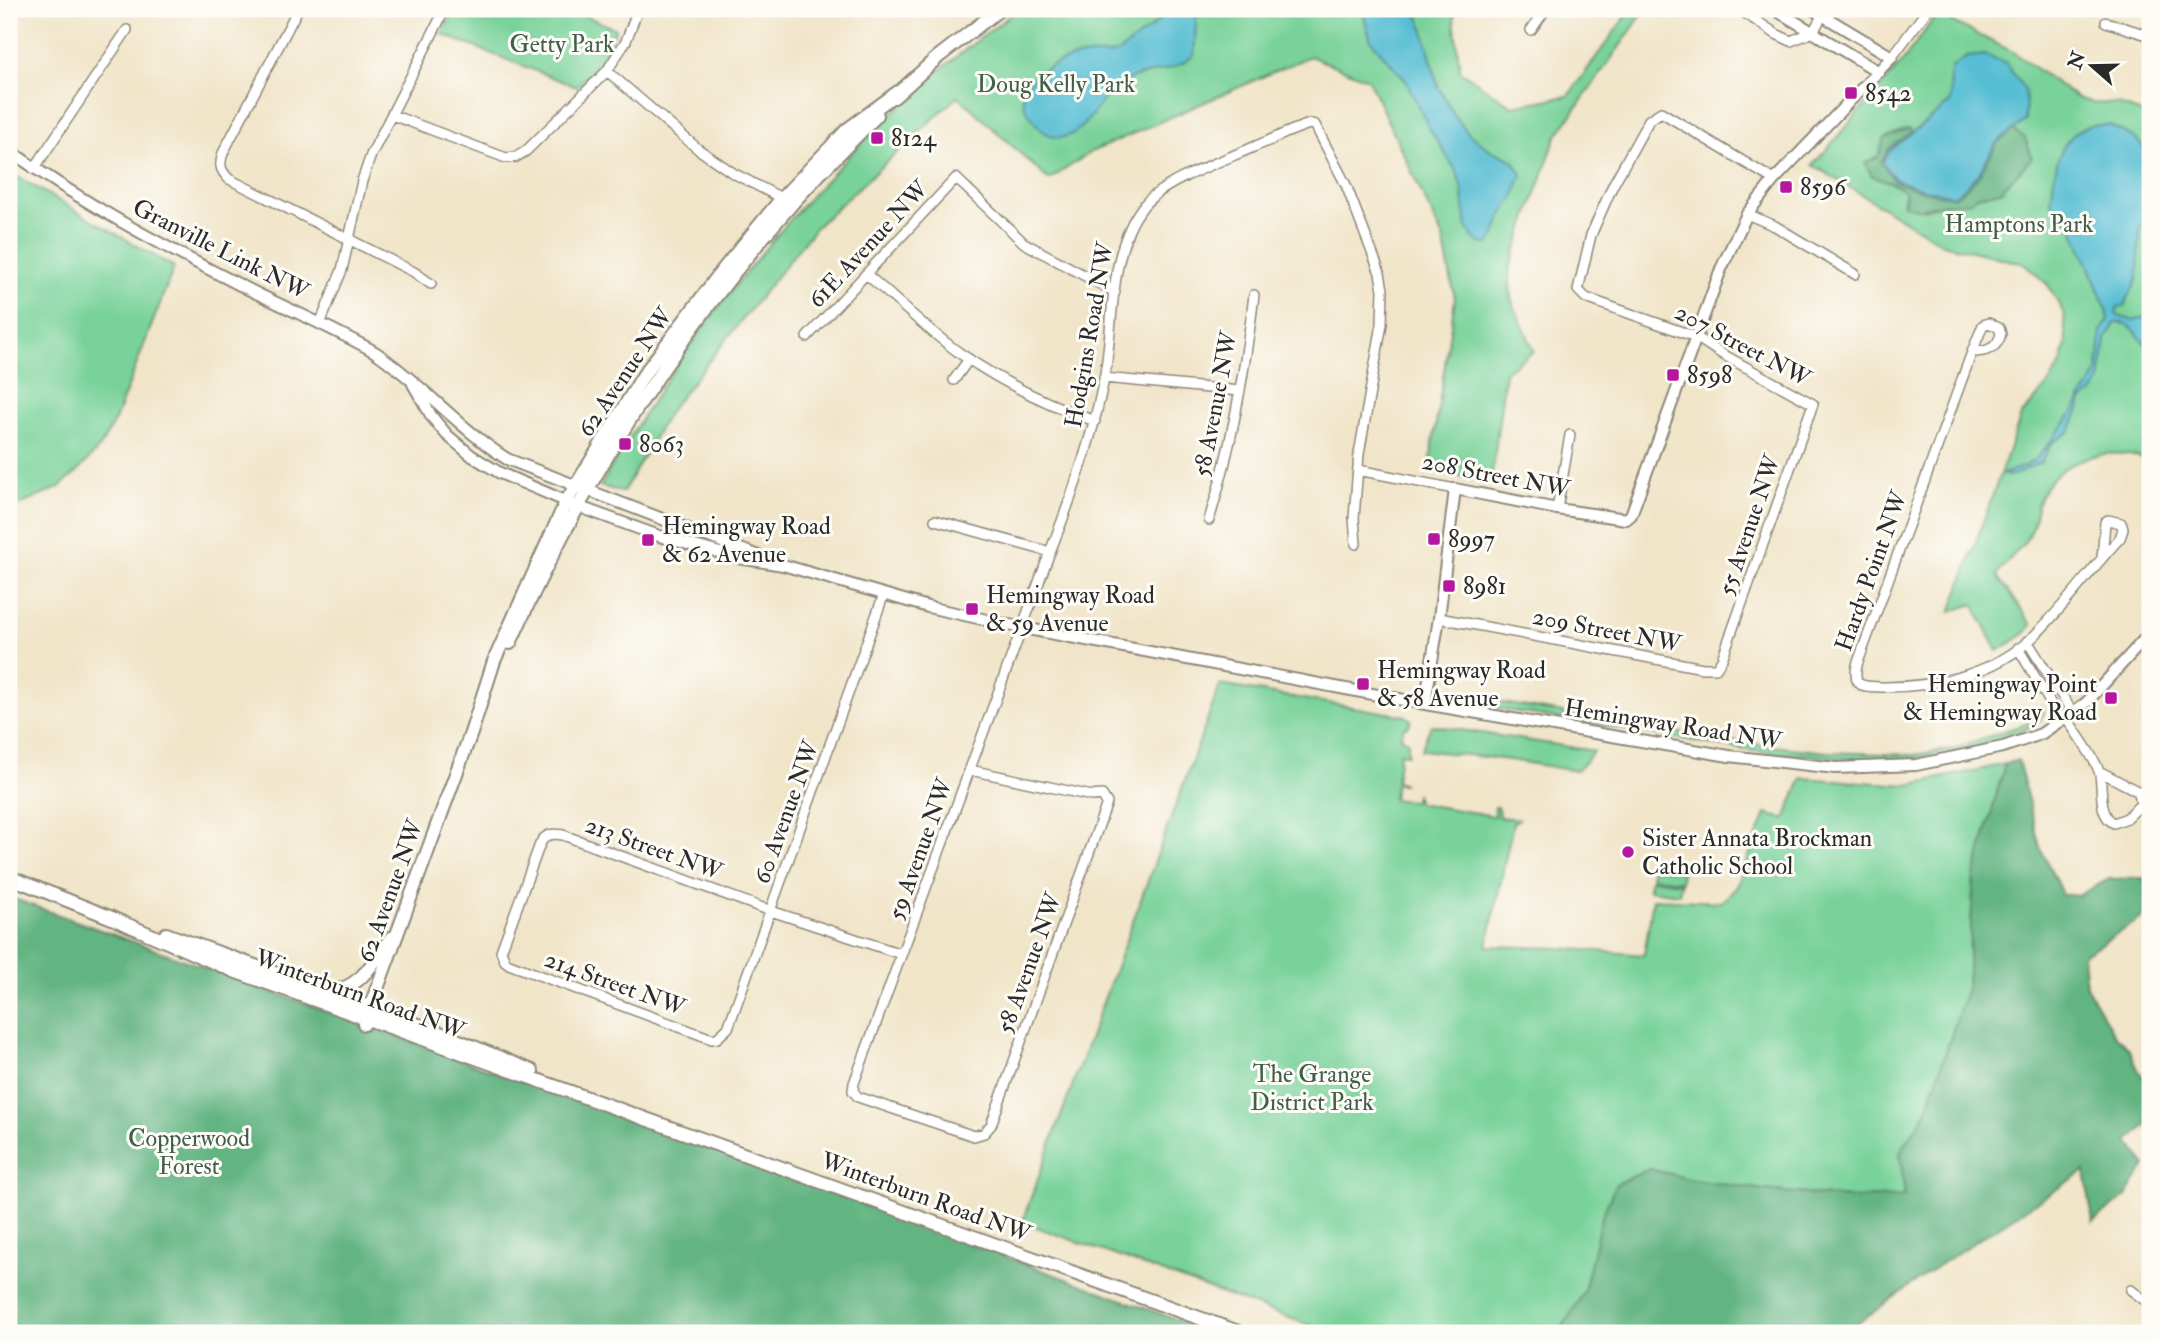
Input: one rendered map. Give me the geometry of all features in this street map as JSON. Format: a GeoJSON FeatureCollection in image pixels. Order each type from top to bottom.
{"type":"FeatureCollection","features":[{"type":"Feature","properties":{"kind":"main road","name":"62 Avenue NW"},"geometry":{"type":"LineString","coordinates":[[366,1017],[471,733],[581,488],[654,379],[787,201],[848,129],[1000,9]]}},
{"type":"Feature","properties":{"kind":"main road","name":"Winterburn Road NW"},"geometry":{"type":"LineString","coordinates":[[9,877],[225,967],[538,1082],[597,1100],[1241,1333]]}},
{"type":"Feature","properties":{"kind":"main road","name":"Winterburn Road NW"},"geometry":{"type":"LineString","coordinates":[[112,918],[326,991],[366,1017]]}},
{"type":"Feature","properties":{"kind":"main road"},"geometry":{"type":"LineString","coordinates":[[326,991],[342,991],[357,982],[400,926]]}},
{"type":"Feature","properties":{"kind":"street"},"geometry":{"type":"LineString","coordinates":[[298,9],[223,153],[219,164],[222,172],[229,179],[414,272],[431,284]]}},
{"type":"Feature","properties":{"kind":"street"},"geometry":{"type":"LineString","coordinates":[[320,324],[342,270],[366,169],[445,9]]}},
{"type":"Feature","properties":{"kind":"street"},"geometry":{"type":"LineString","coordinates":[[392,115],[506,158],[516,157],[526,151],[607,71],[626,41],[638,9]]}},
{"type":"Feature","properties":{"kind":"street"},"geometry":{"type":"LineString","coordinates":[[1531,30],[1546,9]]}},
{"type":"Feature","properties":{"kind":"street"},"geometry":{"type":"LineString","coordinates":[[1739,9],[1791,41],[1813,32],[1824,12]]}},
{"type":"Feature","properties":{"kind":"street"},"geometry":{"type":"LineString","coordinates":[[1774,9],[1880,72]]}},
{"type":"Feature","properties":{"kind":"street"},"geometry":{"type":"LineString","coordinates":[[1811,9],[1824,12],[1892,57]]}},
{"type":"Feature","properties":{"kind":"street"},"geometry":{"type":"LineString","coordinates":[[1696,337],[1721,269],[1748,214],[1774,180],[1880,72],[1928,9]]}},
{"type":"Feature","properties":{"kind":"street"},"geometry":{"type":"LineString","coordinates":[[2106,22],[2150,36]]}},
{"type":"Feature","properties":{"kind":"street"},"geometry":{"type":"LineString","coordinates":[[34,169],[127,30]]}},
{"type":"Feature","properties":{"kind":"street"},"geometry":{"type":"LineString","coordinates":[[607,71],[698,149],[733,173],[787,201]]}},
{"type":"Feature","properties":{"kind":"street","name":"207 Street NW"},"geometry":{"type":"LineString","coordinates":[[1774,180],[1661,112],[1649,120],[1613,185],[1591,235],[1578,290],[1586,298],[1696,337],[1813,404]]}},
{"type":"Feature","properties":{"kind":"street","name":"Hodgins Road NW"},"geometry":{"type":"LineString","coordinates":[[1023,628],[1072,498],[1094,421],[1104,378],[1118,263],[1127,233],[1144,205],[1156,194],[1183,178],[1304,125],[1315,125],[1346,185],[1380,273],[1383,290],[1382,324],[1358,470],[1354,518],[1356,544]]}},
{"type":"Feature","properties":{"kind":"street","name":"Granville Link NW"},"geometry":{"type":"LineString","coordinates":[[9,150],[34,169],[137,230],[374,352],[393,365],[481,442],[507,459],[581,488]]}},
{"type":"Feature","properties":{"kind":"street","name":"61E Avenue NW"},"geometry":{"type":"LineString","coordinates":[[807,337],[956,178],[1024,243],[1115,292]]}},
{"type":"Feature","properties":{"kind":"street"},"geometry":{"type":"LineString","coordinates":[[1748,214],[1775,226],[1855,274]]}},
{"type":"Feature","properties":{"kind":"street"},"geometry":{"type":"LineString","coordinates":[[866,274],[969,359],[1027,394],[1094,421]]}},
{"type":"Feature","properties":{"kind":"street","name":"58 Avenue NW"},"geometry":{"type":"LineString","coordinates":[[1209,520],[1221,482],[1240,391],[1254,295]]}},
{"type":"Feature","properties":{"kind":"street","name":"208 Street NW"},"geometry":{"type":"LineString","coordinates":[[1358,470],[1557,509],[1626,519],[1631,515],[1696,337]]}},
{"type":"Feature","properties":{"kind":"street","name":"Hardy Point NW"},"geometry":{"type":"LineString","coordinates":[[1972,352],[1857,665],[1855,679],[1863,686],[1885,687],[1936,682],[1971,674],[2007,657],[2027,642],[2102,558]]}},
{"type":"Feature","properties":{"kind":"street"},"geometry":{"type":"LineString","coordinates":[[954,380],[969,359]]}},
{"type":"Feature","properties":{"kind":"street"},"geometry":{"type":"LineString","coordinates":[[1104,378],[1240,391]]}},
{"type":"Feature","properties":{"kind":"street","name":"Granville Link NW"},"geometry":{"type":"LineString","coordinates":[[413,384],[432,417],[460,446],[500,473],[572,504]]}},
{"type":"Feature","properties":{"kind":"street","name":"55 Avenue NW"},"geometry":{"type":"LineString","coordinates":[[1722,659],[1813,404]]}},
{"type":"Feature","properties":{"kind":"street"},"geometry":{"type":"LineString","coordinates":[[1557,509],[1570,435]]}},
{"type":"Feature","properties":{"kind":"street","name":"Hemingway Road NW"},"geometry":{"type":"LineString","coordinates":[[581,488],[783,565],[884,594],[1023,628],[1425,704],[1729,756],[1836,768],[1916,765],[2003,747],[2041,734],[2086,703],[2150,633]]}},
{"type":"Feature","properties":{"kind":"street"},"geometry":{"type":"LineString","coordinates":[[1425,704],[1455,489]]}},
{"type":"Feature","properties":{"kind":"street","name":"Hemingway Road NW"},"geometry":{"type":"LineString","coordinates":[[572,504],[659,536],[738,558],[783,565]]}},
{"type":"Feature","properties":{"kind":"street"},"geometry":{"type":"LineString","coordinates":[[935,520],[1050,552]]}},
{"type":"Feature","properties":{"kind":"street","name":"60 Avenue NW"},"geometry":{"type":"LineString","coordinates":[[717,1038],[728,1028],[884,594]]}},
{"type":"Feature","properties":{"kind":"street","name":"209 Street NW"},"geometry":{"type":"LineString","coordinates":[[1439,618],[1703,668],[1716,668],[1722,659]]}},
{"type":"Feature","properties":{"kind":"street","name":"59 Avenue NW"},"geometry":{"type":"LineString","coordinates":[[854,1083],[1023,628]]}},
{"type":"Feature","properties":{"kind":"street"},"geometry":{"type":"LineString","coordinates":[[2027,642],[2067,718],[2099,771],[2105,814],[2114,823],[2127,818],[2141,804],[2139,792],[2099,771]]}},
{"type":"Feature","properties":{"kind":"street"},"geometry":{"type":"LineString","coordinates":[[2018,648],[2067,718]]}},
{"type":"Feature","properties":{"kind":"street","name":"58 Avenue NW"},"geometry":{"type":"LineString","coordinates":[[854,1083],[853,1091],[858,1097],[945,1128],[974,1136],[985,1133],[991,1125],[1107,803],[1102,795],[1092,796],[970,770]]}},
{"type":"Feature","properties":{"kind":"street","name":"213 Street NW"},"geometry":{"type":"LineString","coordinates":[[502,956],[501,951],[540,844],[543,838],[552,833],[901,954]]}},
{"type":"Feature","properties":{"kind":"street","name":"214 Street NW"},"geometry":{"type":"LineString","coordinates":[[502,956],[509,964],[712,1039],[717,1038]]}},
{"type":"Feature","properties":{"kind":"street"},"geometry":{"type":"LineString","coordinates":[[2131,1290],[2150,1304]]}},
{"type":"Feature","properties":{"kind":"green space","name":"Getty Park"},"geometry":{"type":"Polygon","coordinates":[[[456,9],[569,9],[616,29],[600,60],[577,87],[441,34],[456,9]]]}},
{"type":"Feature","properties":{"kind":"green space","name":"Doug Kelly Park"},"geometry":{"type":"Polygon","coordinates":[[[1018,9],[1459,9],[1454,17],[1460,71],[1512,106],[1568,96],[1631,9],[1646,9],[1556,137],[1509,270],[1511,299],[1534,351],[1505,372],[1491,483],[1429,469],[1455,299],[1443,238],[1368,79],[1310,56],[1091,152],[1049,180],[958,96],[816,227],[670,410],[623,492],[600,486],[696,337],[789,221],[845,160],[904,103],[944,66],[1018,9]]]}},
{"type":"Feature","properties":{"kind":"green space","name":"Hamptons Park"},"geometry":{"type":"Polygon","coordinates":[[[1937,14],[2013,52],[2077,98],[2093,103],[2117,104],[2150,116],[2150,155],[2135,138],[2109,125],[2086,127],[2067,142],[2051,202],[2071,224],[2109,320],[2101,331],[2098,372],[2068,420],[2038,457],[2025,466],[2004,474],[2009,476],[2041,462],[2052,443],[2070,431],[2082,401],[2093,392],[2100,381],[2106,339],[2115,323],[2132,327],[2150,348],[2150,461],[2120,454],[2089,457],[2075,462],[2050,481],[2039,500],[2031,532],[1997,576],[2032,625],[2024,634],[1998,651],[1973,604],[1951,612],[2021,416],[2047,386],[2061,364],[2066,343],[2064,314],[2048,285],[2025,264],[1943,244],[1813,165],[1903,61],[1937,14]],[[1950,103],[1890,150],[1978,175],[1996,143],[2025,121],[1950,103]],[[1904,130],[1885,138],[1878,157],[1873,158],[1872,176],[1893,183],[1905,191],[1903,203],[1924,209],[2000,191],[2025,163],[1997,144],[1978,177],[1955,197],[1923,191],[1894,180],[1881,162],[1890,148],[1911,132],[1904,130]]]}},
{"type":"Feature","properties":{"kind":"green space"},"geometry":{"type":"Polygon","coordinates":[[[1909,129],[1912,132],[1890,148],[1881,162],[1894,180],[1923,191],[1955,197],[1978,177],[1997,143],[2014,130],[2025,138],[2032,158],[2000,191],[1976,196],[1964,203],[1910,207],[1903,204],[1905,191],[1893,183],[1872,176],[1865,163],[1878,157],[1885,138],[1909,129]]]}},
{"type":"Feature","properties":{"kind":"green space"},"geometry":{"type":"Polygon","coordinates":[[[9,172],[174,267],[115,420],[100,447],[58,488],[9,510],[9,172]]]}},
{"type":"Feature","properties":{"kind":"green space","name":"Hamptons Park"},"geometry":{"type":"Polygon","coordinates":[[[2150,209],[2150,315],[2134,321],[2116,313],[2138,244],[2140,227],[2150,209]]]}},
{"type":"Feature","properties":{"kind":"green space","name":"The Grange District Park"},"geometry":{"type":"Polygon","coordinates":[[[1220,685],[1406,716],[1411,720],[1409,726],[1404,727],[1401,737],[1408,741],[1408,754],[1400,753],[1396,781],[1404,784],[1395,784],[1393,799],[1413,802],[1416,795],[1417,803],[1494,816],[1495,807],[1498,807],[1499,817],[1519,819],[1513,823],[1487,946],[1561,948],[1644,955],[1653,899],[1722,902],[1736,888],[1766,814],[1785,819],[1802,778],[1908,785],[2005,764],[1974,876],[1967,988],[1926,1112],[1900,1153],[1905,1197],[1850,1198],[1773,1191],[1693,1180],[1650,1169],[1616,1184],[1601,1219],[1584,1292],[1559,1333],[1331,1333],[1022,1222],[1220,685]]]}},
{"type":"Feature","properties":{"kind":"green space"},"geometry":{"type":"Polygon","coordinates":[[[1440,685],[1449,694],[1736,742],[1827,752],[1913,755],[1953,749],[2037,720],[2042,707],[2044,711],[2038,723],[2015,735],[1971,749],[1913,759],[1862,760],[1753,751],[1446,700],[1442,696],[1440,685]]]}},
{"type":"Feature","properties":{"kind":"green space"},"geometry":{"type":"Polygon","coordinates":[[[1431,725],[1594,751],[1577,771],[1421,750],[1431,725]]]}},
{"type":"Feature","properties":{"kind":"green space"},"geometry":{"type":"Polygon","coordinates":[[[2018,760],[2040,847],[2062,894],[2078,896],[2109,879],[2144,878],[2150,902],[2150,913],[2083,955],[2086,986],[2114,1034],[2130,1050],[2139,1072],[2150,1085],[2150,1122],[2128,1141],[2146,1166],[2126,1196],[2093,1222],[2085,1171],[1939,1265],[1844,1333],[1559,1333],[1584,1292],[1601,1219],[1616,1184],[1650,1169],[1693,1180],[1773,1191],[1850,1198],[1905,1196],[1900,1153],[1926,1112],[1967,988],[1974,876],[2005,764],[2018,760]]]}},
{"type":"Feature","properties":{"kind":"green space"},"geometry":{"type":"Polygon","coordinates":[[[1652,867],[1682,871],[1681,881],[1651,877],[1652,867]]]}},
{"type":"Feature","properties":{"kind":"green space"},"geometry":{"type":"Polygon","coordinates":[[[1650,879],[1681,883],[1679,894],[1649,890],[1650,879]]]}},
{"type":"Feature","properties":{"kind":"green space","name":"Copperwood Forest"},"geometry":{"type":"Polygon","coordinates":[[[9,897],[840,1196],[1213,1333],[9,1333],[9,897]]]}},
{"type":"Feature","properties":{"kind":"water"},"geometry":{"type":"Polygon","coordinates":[[[1168,9],[1197,9],[1194,55],[1174,67],[1121,83],[1071,135],[1052,136],[1039,127],[1023,102],[1024,91],[1030,81],[1040,72],[1065,60],[1116,53],[1154,25],[1168,9]]]}},
{"type":"Feature","properties":{"kind":"water"},"geometry":{"type":"Polygon","coordinates":[[[1362,9],[1415,9],[1422,24],[1438,86],[1456,118],[1470,135],[1482,144],[1513,160],[1522,174],[1513,199],[1502,215],[1489,244],[1482,244],[1474,239],[1467,227],[1457,172],[1429,128],[1405,79],[1371,41],[1362,9]]]}},
{"type":"Feature","properties":{"kind":"water"},"geometry":{"type":"Polygon","coordinates":[[[1985,55],[2006,64],[2026,92],[2025,121],[1996,143],[1978,175],[1954,196],[1896,180],[1882,163],[1890,150],[1950,103],[1951,68],[1967,57],[1985,55]]]}},
{"type":"Feature","properties":{"kind":"water"},"geometry":{"type":"Polygon","coordinates":[[[2109,125],[2135,138],[2150,155],[2150,209],[2140,227],[2138,278],[2124,306],[2118,307],[2116,313],[2134,321],[2150,315],[2150,348],[2132,328],[2115,323],[2106,339],[2100,381],[2093,392],[2082,401],[2070,431],[2052,443],[2041,462],[2014,475],[2005,475],[2003,474],[2025,466],[2038,457],[2068,420],[2098,372],[2101,331],[2109,320],[2106,308],[2071,224],[2051,202],[2059,158],[2069,140],[2087,127],[2109,125]]]}},
{"type":"Feature","properties":{"kind":"place","name":"8542"},"geometry":{"type":"Point","coordinates":[1851,93]}},
{"type":"Feature","properties":{"kind":"place","name":"8124"},"geometry":{"type":"Point","coordinates":[877,138]}},
{"type":"Feature","properties":{"kind":"place","name":"8596"},"geometry":{"type":"Point","coordinates":[1786,187]}},
{"type":"Feature","properties":{"kind":"place","name":"8598"},"geometry":{"type":"Point","coordinates":[1673,375]}},
{"type":"Feature","properties":{"kind":"place","name":"8063"},"geometry":{"type":"Point","coordinates":[625,444]}},
{"type":"Feature","properties":{"kind":"place","name":"8997"},"geometry":{"type":"Point","coordinates":[1434,539]}},
{"type":"Feature","properties":{"kind":"place","name":"Hemingway Road & 62 Avenue"},"geometry":{"type":"Point","coordinates":[648,540]}},
{"type":"Feature","properties":{"kind":"place","name":"8981"},"geometry":{"type":"Point","coordinates":[1449,586]}},
{"type":"Feature","properties":{"kind":"place","name":"Hemingway Road & 59 Avenue"},"geometry":{"type":"Point","coordinates":[972,609]}},
{"type":"Feature","properties":{"kind":"place","name":"Hemingway Road & 58 Avenue"},"geometry":{"type":"Point","coordinates":[1363,684]}},
{"type":"Feature","properties":{"kind":"place","name":"Hemingway Point & Hemingway Road"},"geometry":{"type":"Point","coordinates":[2111,698]}},
{"type":"Feature","properties":{"kind":"place","name":"Sister Annata Brockman Catholic School"},"geometry":{"type":"Point","coordinates":[1628,852]}}]}
